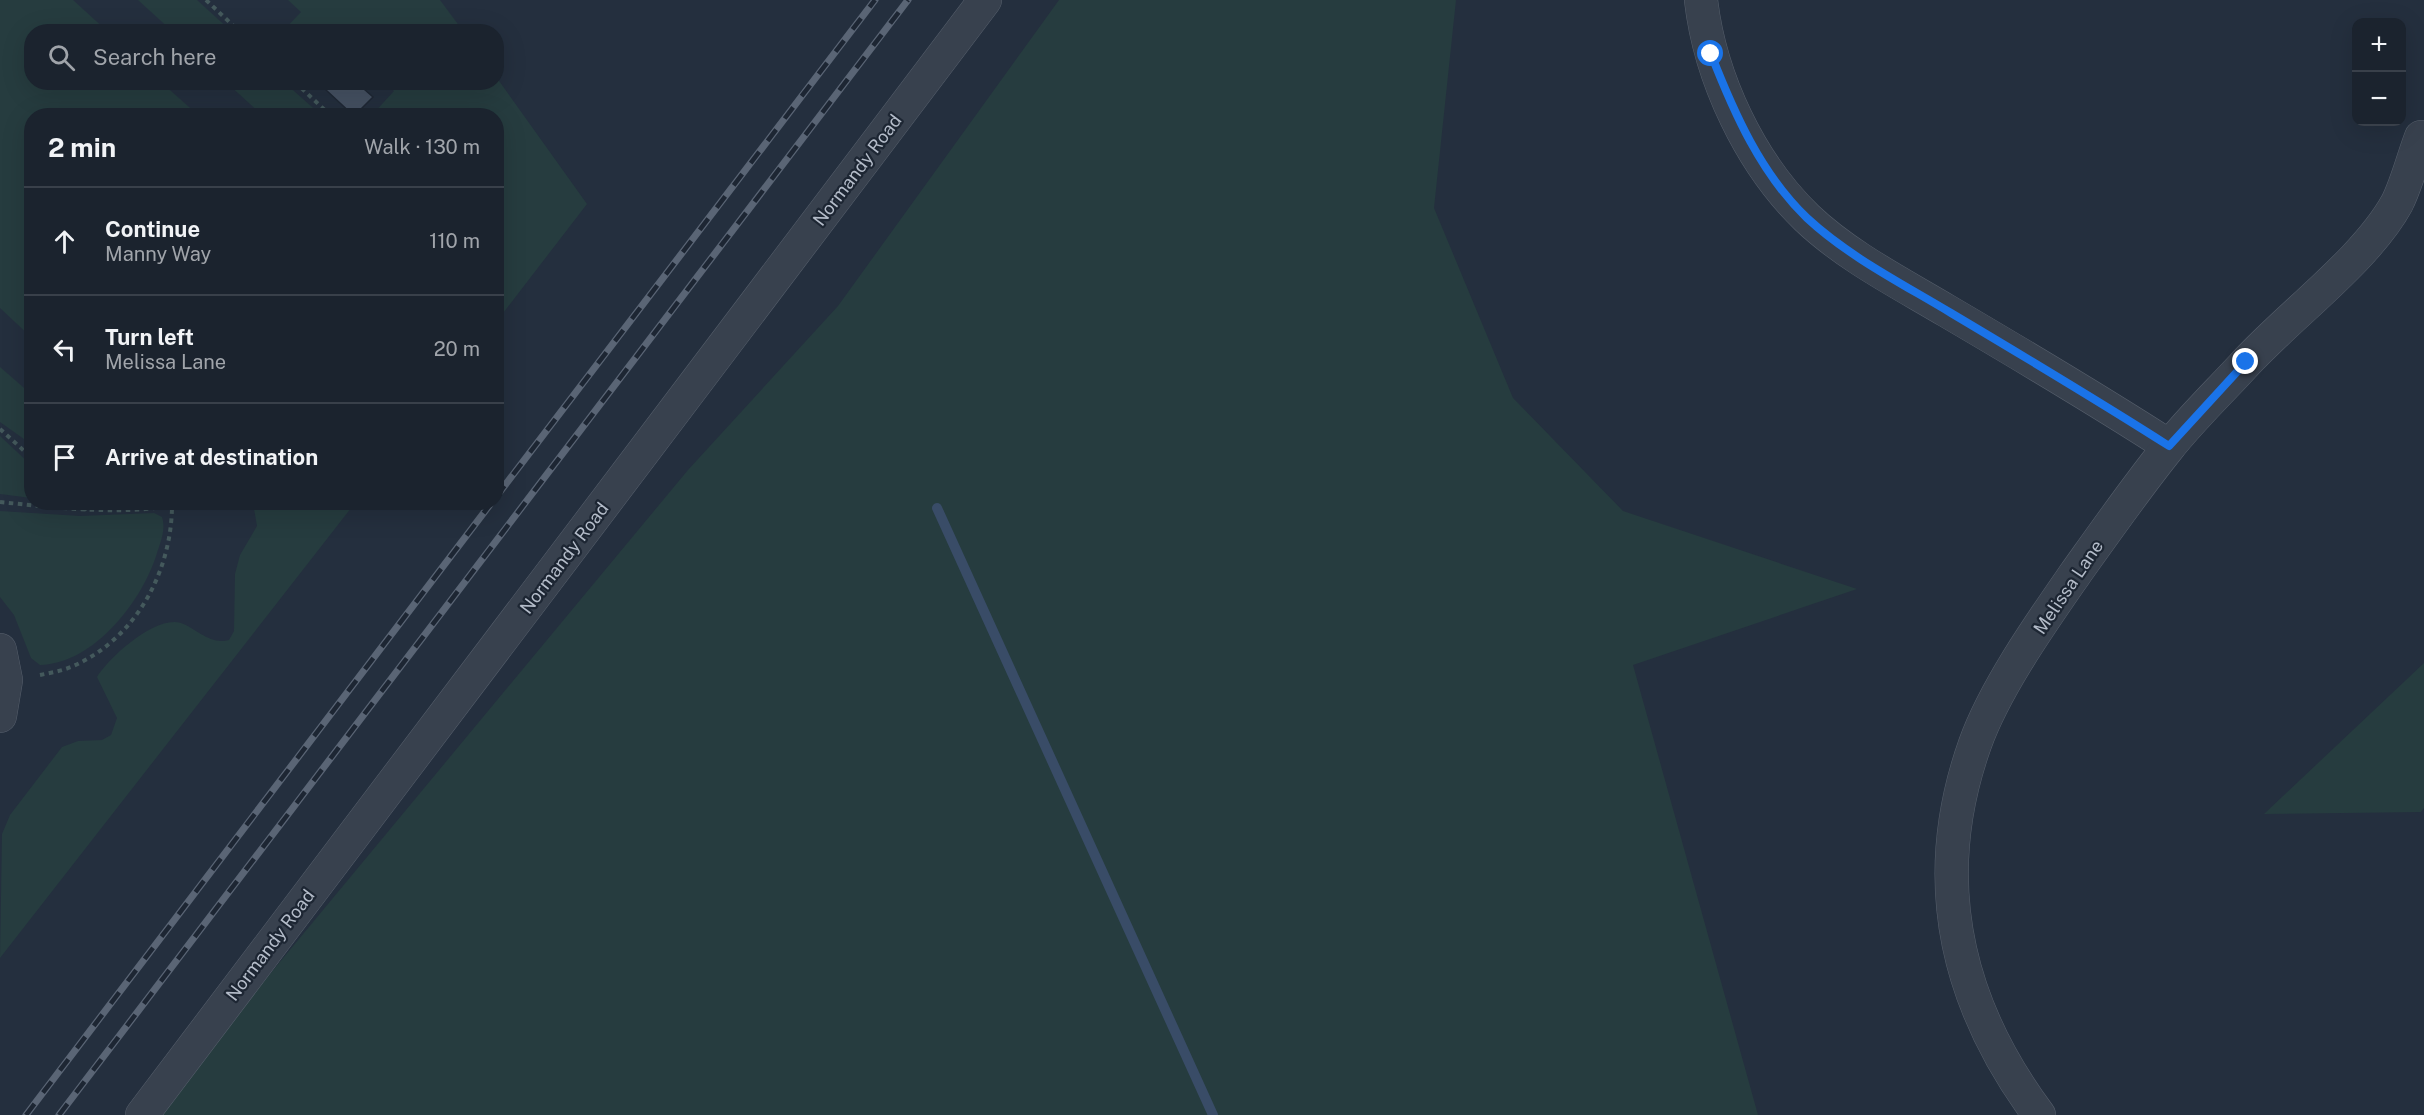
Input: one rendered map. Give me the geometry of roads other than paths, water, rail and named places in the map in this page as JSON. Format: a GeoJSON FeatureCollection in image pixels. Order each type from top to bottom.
{"type":"FeatureCollection","features":[{"type":"Feature","properties":{"kind":"street","name":"Normandy Road"},"geometry":{"type":"LineString","coordinates":[[142,1115],[985,0]]}},
{"type":"Feature","properties":{"kind":"street"},"geometry":{"type":"LineString","coordinates":[[1701,0],[1711,54],[1728,98],[1776,182],[1807,217],[1843,246],[1896,280],[2169,446]]}},
{"type":"Feature","properties":{"kind":"street","name":"Melissa Lane"},"geometry":{"type":"LineString","coordinates":[[2039,1115],[2014,1082],[1994,1047],[1967,980],[1952,911],[1954,840],[1963,785],[1976,741],[2002,689],[2046,616],[2169,446],[2246,362],[2364,247],[2397,202],[2421,137]]}},
{"type":"Feature","properties":{"kind":"street"},"geometry":{"type":"LineString","coordinates":[[0,716],[3,665]]}},
{"type":"Feature","properties":{"kind":"waterway"},"geometry":{"type":"LineString","coordinates":[[937,508],[1213,1115]]}},
{"type":"Feature","properties":{"kind":"railway"},"geometry":{"type":"LineString","coordinates":[[504,487],[875,0]]}},
{"type":"Feature","properties":{"kind":"railway"},"geometry":{"type":"LineString","coordinates":[[59,1115],[908,0]]}},
{"type":"Feature","properties":{"kind":"railway"},"geometry":{"type":"LineString","coordinates":[[26,1115],[486,510]]}}]}
